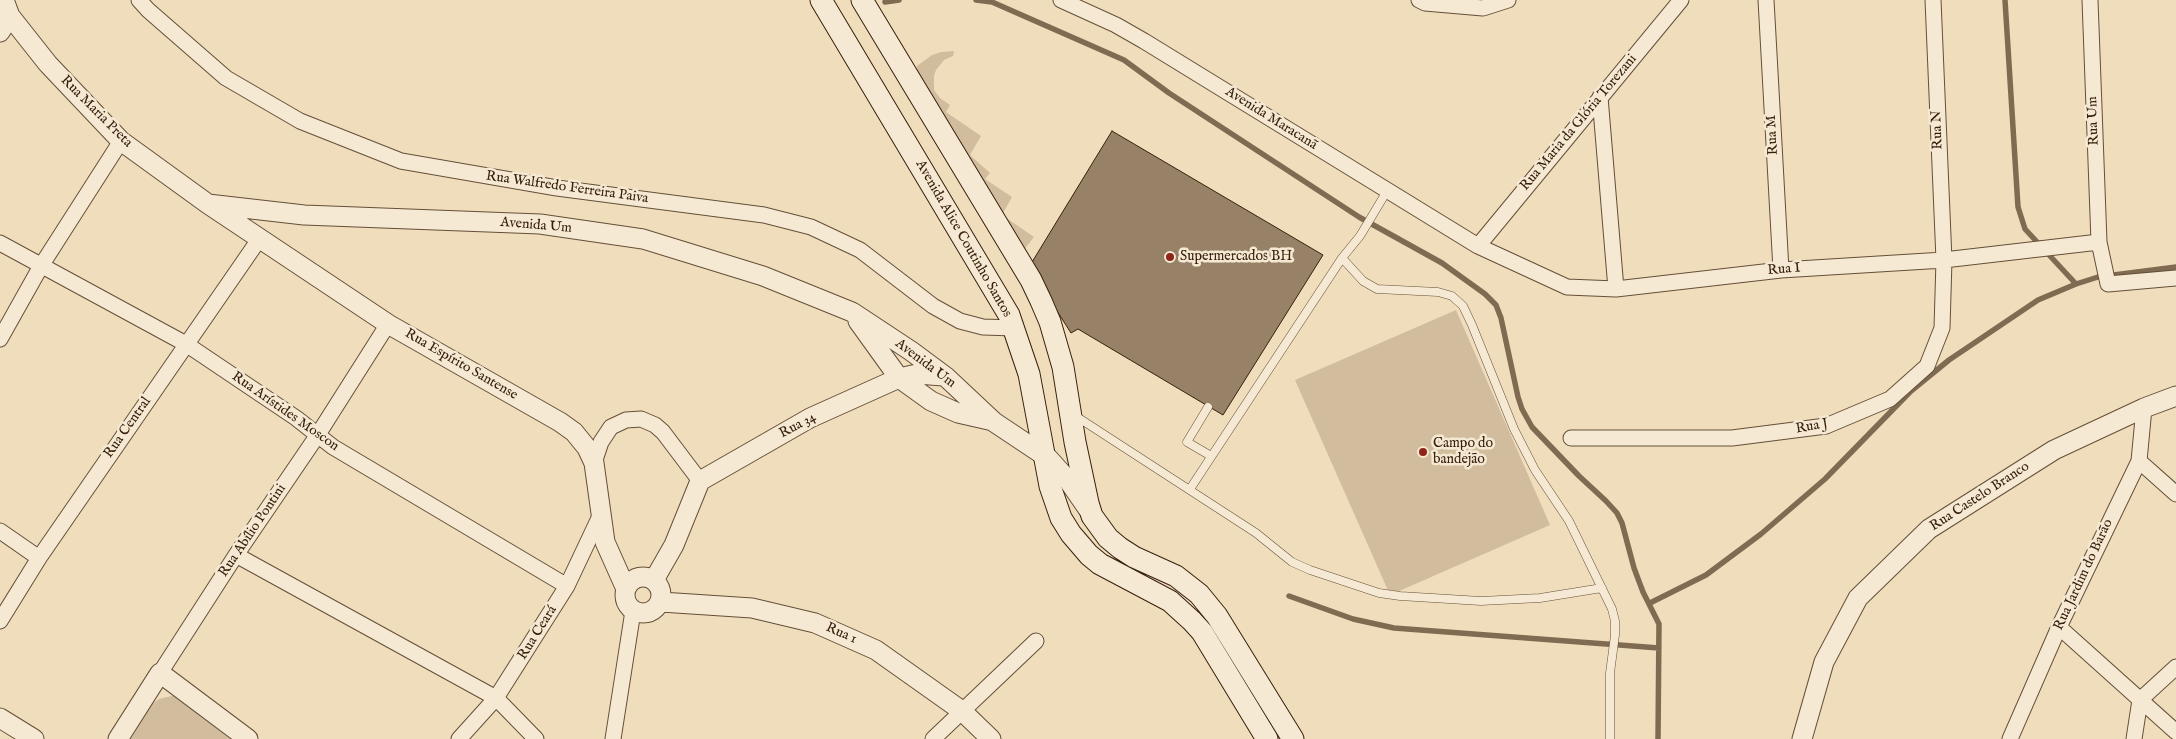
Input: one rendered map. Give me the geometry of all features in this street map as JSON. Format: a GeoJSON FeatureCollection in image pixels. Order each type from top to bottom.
{"type":"FeatureCollection","features":[{"type":"Feature","properties":{"kind":"main road","name":"Avenida Alice Coutinho Santos"},"geometry":{"type":"LineString","coordinates":[[821,0],[1000,297],[1014,328],[1029,374],[1042,453],[1050,486],[1062,518],[1079,545],[1100,564],[1162,596],[1192,621],[1202,632],[1267,739]]}},
{"type":"Feature","properties":{"kind":"main road"},"geometry":{"type":"LineString","coordinates":[[862,0],[1030,280],[1050,322],[1057,344],[1088,504],[1092,516],[1108,538],[1120,548],[1142,561],[1176,576],[1199,594],[1216,616],[1293,739]]}},
{"type":"Feature","properties":{"kind":"street","name":"Avenida Maracanã"},"geometry":{"type":"LineString","coordinates":[[1061,0],[1116,25],[1478,246]]}},
{"type":"Feature","properties":{"kind":"street"},"geometry":{"type":"LineString","coordinates":[[1418,0],[1425,3],[1483,8],[1508,0]]}},
{"type":"Feature","properties":{"kind":"street","name":"Rua Maria da Glória Torezani"},"geometry":{"type":"LineString","coordinates":[[1478,246],[1682,0]]}},
{"type":"Feature","properties":{"kind":"street","name":"Rua M"},"geometry":{"type":"LineString","coordinates":[[1766,0],[1781,270]]}},
{"type":"Feature","properties":{"kind":"street","name":"Rua N"},"geometry":{"type":"LineString","coordinates":[[1933,0],[1944,260]]}},
{"type":"Feature","properties":{"kind":"street","name":"Rua Um"},"geometry":{"type":"LineString","coordinates":[[2090,0],[2099,242],[2108,284],[2176,278]]}},
{"type":"Feature","properties":{"kind":"street","name":"Rua Walfredo Ferreira Paiva"},"geometry":{"type":"LineString","coordinates":[[147,3],[226,78],[300,121],[400,161],[557,188],[764,215],[811,227],[860,250],[933,306],[960,321],[983,327],[1014,328]]}},
{"type":"Feature","properties":{"kind":"street"},"geometry":{"type":"LineString","coordinates":[[0,32],[7,8]]}},
{"type":"Feature","properties":{"kind":"street","name":"Rua Maria Preta"},"geometry":{"type":"LineString","coordinates":[[7,8],[48,64],[121,141],[208,204]]}},
{"type":"Feature","properties":{"kind":"street"},"geometry":{"type":"LineString","coordinates":[[1600,97],[1616,289]]}},
{"type":"Feature","properties":{"kind":"street"},"geometry":{"type":"LineString","coordinates":[[0,339],[41,266],[121,141]]}},
{"type":"Feature","properties":{"kind":"street","name":"Rua Espírito Santense"},"geometry":{"type":"LineString","coordinates":[[208,204],[388,324],[560,422],[574,432],[587,448],[594,463],[604,542],[626,589]]}},
{"type":"Feature","properties":{"kind":"street","name":"Avenida Um"},"geometry":{"type":"LineString","coordinates":[[208,204],[304,215],[540,224],[643,239],[763,276],[852,312],[946,377],[994,422],[1042,453],[1068,480],[1092,516]]}},
{"type":"Feature","properties":{"kind":"street","name":"Rua Central"},"geometry":{"type":"LineString","coordinates":[[0,621],[39,558],[260,238]]}},
{"type":"Feature","properties":{"kind":"street","name":"Rua I"},"geometry":{"type":"LineString","coordinates":[[1478,246],[1567,287],[1616,289],[1781,270],[1944,260],[2099,242]]}},
{"type":"Feature","properties":{"kind":"street","name":"Rua Arístides Moscon"},"geometry":{"type":"LineString","coordinates":[[0,243],[186,344],[296,418],[333,448],[567,586]]}},
{"type":"Feature","properties":{"kind":"street","name":"Rua J"},"geometry":{"type":"LineString","coordinates":[[1571,438],[1732,438],[1798,430],[1826,426],[1890,399],[1927,366],[1942,328],[1944,260]]}},
{"type":"Feature","properties":{"kind":"street","name":"Avenida Um"},"geometry":{"type":"LineString","coordinates":[[852,312],[899,378],[931,401],[958,413],[994,422]]}},
{"type":"Feature","properties":{"kind":"street","name":"Rua Abílio Pontini"},"geometry":{"type":"LineString","coordinates":[[118,739],[236,555],[317,436],[388,324]]}},
{"type":"Feature","properties":{"kind":"street","name":"Rua 34"},"geometry":{"type":"LineString","coordinates":[[700,480],[810,418],[899,378],[928,374],[946,377]]}},
{"type":"Feature","properties":{"kind":"street","name":"Rua Castelo Branco"},"geometry":{"type":"LineString","coordinates":[[1802,739],[1824,662],[1858,598],[1929,529],[2054,450],[2144,408],[2176,396]]}},
{"type":"Feature","properties":{"kind":"street","name":"Rua Jardim do Barão"},"geometry":{"type":"LineString","coordinates":[[2010,739],[2059,627],[2139,460],[2144,408]]}},
{"type":"Feature","properties":{"kind":"street"},"geometry":{"type":"LineString","coordinates":[[594,463],[601,442],[611,428],[626,420],[641,419],[655,424],[663,432],[700,480],[674,545],[654,580]]}},
{"type":"Feature","properties":{"kind":"street"},"geometry":{"type":"LineString","coordinates":[[2139,460],[2176,494]]}},
{"type":"Feature","properties":{"kind":"street","name":"Rua Ceará"},"geometry":{"type":"LineString","coordinates":[[459,739],[496,698],[567,586],[600,516]]}},
{"type":"Feature","properties":{"kind":"street"},"geometry":{"type":"LineString","coordinates":[[0,531],[39,558]]}},
{"type":"Feature","properties":{"kind":"street"},"geometry":{"type":"LineString","coordinates":[[236,555],[496,698],[536,739]]}},
{"type":"Feature","properties":{"kind":"street"},"geometry":{"type":"LineString","coordinates":[[646,577],[654,580],[660,586],[661,602],[650,613],[641,614],[633,611],[625,597],[626,589],[630,582],[646,577]]}},
{"type":"Feature","properties":{"kind":"street","name":"Rua 1"},"geometry":{"type":"LineString","coordinates":[[661,602],[752,608],[815,623],[876,650],[962,711],[991,739]]}},
{"type":"Feature","properties":{"kind":"street"},"geometry":{"type":"LineString","coordinates":[[613,739],[633,611]]}},
{"type":"Feature","properties":{"kind":"street"},"geometry":{"type":"LineString","coordinates":[[2059,627],[2176,732]]}},
{"type":"Feature","properties":{"kind":"street"},"geometry":{"type":"LineString","coordinates":[[933,739],[1036,641]]}},
{"type":"Feature","properties":{"kind":"street"},"geometry":{"type":"LineString","coordinates":[[2134,739],[2140,700],[2176,667]]}},
{"type":"Feature","properties":{"kind":"street"},"geometry":{"type":"LineString","coordinates":[[160,673],[248,739]]}},
{"type":"Feature","properties":{"kind":"street"},"geometry":{"type":"LineString","coordinates":[[0,718],[34,739]]}},
{"type":"Feature","properties":{"kind":"lane"},"geometry":{"type":"LineString","coordinates":[[1190,489],[1342,258],[1360,236],[1387,191]]}},
{"type":"Feature","properties":{"kind":"lane"},"geometry":{"type":"LineString","coordinates":[[1342,258],[1363,282],[1377,289],[1438,292],[1452,296],[1463,306],[1514,429],[1535,470],[1569,521],[1612,609],[1615,627],[1610,673],[1610,739]]}},
{"type":"Feature","properties":{"kind":"lane"},"geometry":{"type":"LineString","coordinates":[[1208,407],[1187,442],[1212,456]]}},
{"type":"Feature","properties":{"kind":"lane"},"geometry":{"type":"LineString","coordinates":[[1071,413],[1256,533],[1292,562],[1379,593],[1481,601],[1540,598],[1602,588]]}},
{"type":"Feature","properties":{"kind":"shaded area"},"geometry":{"type":"Polygon","coordinates":[[[954,51],[953,56],[944,60],[936,70],[934,90],[940,98],[950,105],[946,112],[981,136],[970,155],[990,173],[985,179],[1012,197],[1002,215],[1034,237],[1023,251],[917,72],[917,66],[932,55],[954,51]]]}},
{"type":"Feature","properties":{"kind":"shaded area","name":"Campo do bandejão"},"geometry":{"type":"Polygon","coordinates":[[[1456,310],[1550,525],[1390,595],[1295,380],[1456,310]]]}},
{"type":"Feature","properties":{"kind":"shaded area"},"geometry":{"type":"Polygon","coordinates":[[[176,695],[250,739],[126,739],[152,704],[159,699],[176,695]]]}},
{"type":"Feature","properties":{"kind":"building"},"geometry":{"type":"Polygon","coordinates":[[[1112,131],[1323,255],[1223,415],[1078,329],[1071,333],[1029,267],[1112,131]]]}},
{"type":"Feature","properties":{"kind":"waterway"},"geometry":{"type":"LineString","coordinates":[[885,2],[899,0]]}},
{"type":"Feature","properties":{"kind":"waterway"},"geometry":{"type":"LineString","coordinates":[[976,0],[992,2],[1124,60],[1169,93],[1359,217],[1442,263],[1485,294],[1496,305],[1501,318],[1518,397],[1532,427],[1606,501],[1617,513],[1622,523],[1634,568],[1643,592],[1659,624],[1658,739]]}},
{"type":"Feature","properties":{"kind":"waterway"},"geometry":{"type":"LineString","coordinates":[[2005,0],[2018,207],[2025,229],[2076,284]]}},
{"type":"Feature","properties":{"kind":"waterway"},"geometry":{"type":"LineString","coordinates":[[1650,603],[1706,575],[1761,534],[1825,479],[1911,391],[1949,360],[2038,300],[2098,277],[2176,267]]}},
{"type":"Feature","properties":{"kind":"waterway"},"geometry":{"type":"LineString","coordinates":[[1289,596],[1353,619],[1394,628],[1659,648]]}},
{"type":"Feature","properties":{"kind":"place","name":"Supermercados BH"},"geometry":{"type":"Point","coordinates":[1170,257]}},
{"type":"Feature","properties":{"kind":"place","name":"Campo do bandejão"},"geometry":{"type":"Point","coordinates":[1423,452]}}]}
